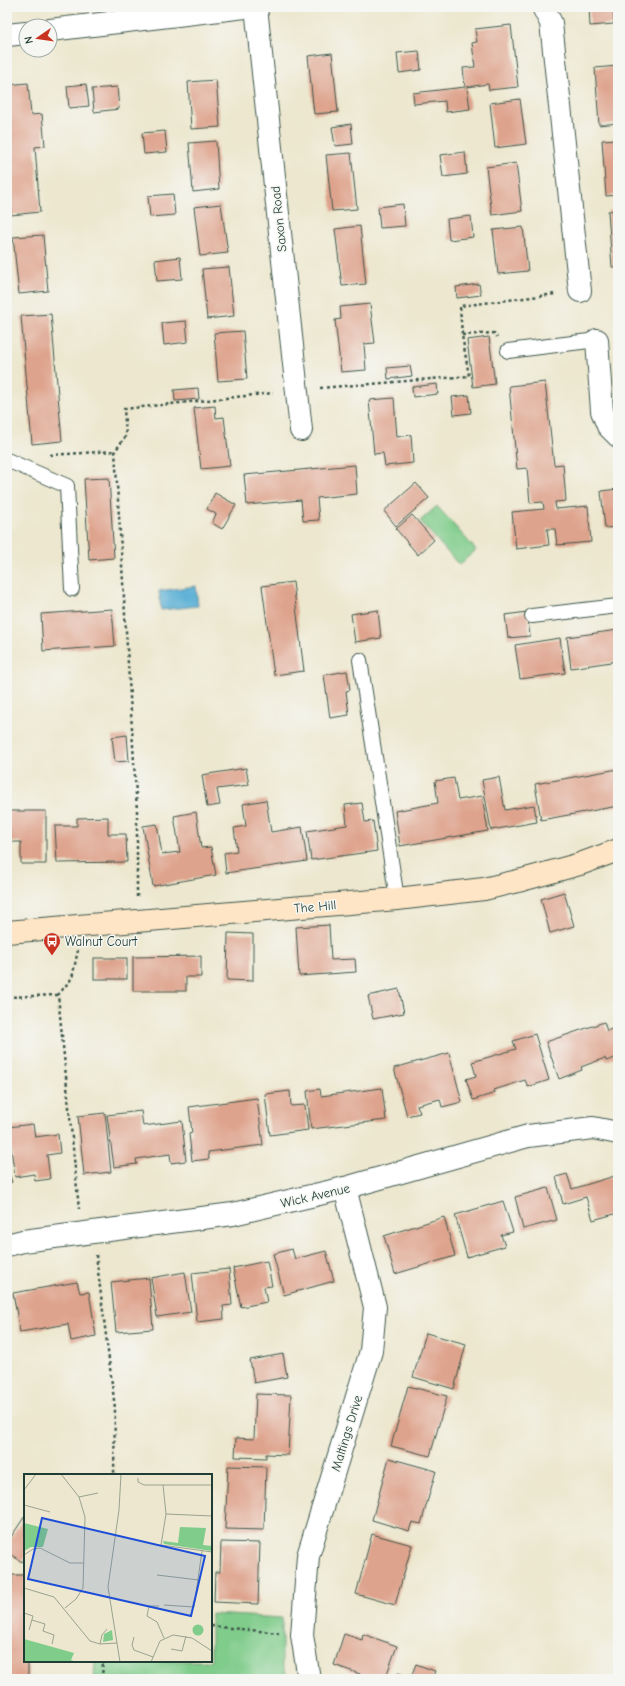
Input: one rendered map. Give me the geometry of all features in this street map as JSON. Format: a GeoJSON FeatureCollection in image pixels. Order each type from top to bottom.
{"type":"FeatureCollection","features":[{"type":"Feature","properties":{"kind":"main road","name":"The Hill"},"geometry":{"type":"LineString","coordinates":[[7,932],[397,899],[484,889],[580,864],[618,850]]}},
{"type":"Feature","properties":{"kind":"street"},"geometry":{"type":"LineString","coordinates":[[58,29],[245,7]]}},
{"type":"Feature","properties":{"kind":"street","name":"Saxon Road"},"geometry":{"type":"LineString","coordinates":[[256,7],[301,430]]}},
{"type":"Feature","properties":{"kind":"street"},"geometry":{"type":"LineString","coordinates":[[542,7],[551,23],[580,291]]}},
{"type":"Feature","properties":{"kind":"street"},"geometry":{"type":"LineString","coordinates":[[7,35],[18,34]]}},
{"type":"Feature","properties":{"kind":"street"},"geometry":{"type":"LineString","coordinates":[[597,340],[602,411],[608,426],[618,436]]}},
{"type":"Feature","properties":{"kind":"street","name":"Wick Avenue"},"geometry":{"type":"LineString","coordinates":[[7,1245],[23,1241],[233,1214],[345,1188],[528,1136],[593,1128],[618,1133]]}},
{"type":"Feature","properties":{"kind":"street","name":"Maltings Drive"},"geometry":{"type":"LineString","coordinates":[[309,1679],[302,1635],[308,1556],[371,1351],[376,1307],[345,1188]]}},
{"type":"Feature","properties":{"kind":"lane"},"geometry":{"type":"LineString","coordinates":[[508,351],[597,340]]}},
{"type":"Feature","properties":{"kind":"lane"},"geometry":{"type":"LineString","coordinates":[[7,460],[68,486],[72,589]]}},
{"type":"Feature","properties":{"kind":"lane"},"geometry":{"type":"LineString","coordinates":[[532,616],[618,606]]}},
{"type":"Feature","properties":{"kind":"lane"},"geometry":{"type":"LineString","coordinates":[[360,660],[397,899]]}},
{"type":"Feature","properties":{"kind":"path"},"geometry":{"type":"LineString","coordinates":[[469,376],[462,335],[460,306],[580,291]]}},
{"type":"Feature","properties":{"kind":"path"},"geometry":{"type":"LineString","coordinates":[[462,335],[494,333],[508,351]]}},
{"type":"Feature","properties":{"kind":"path"},"geometry":{"type":"LineString","coordinates":[[44,456],[115,451],[137,811],[137,922]]}},
{"type":"Feature","properties":{"kind":"path"},"geometry":{"type":"LineString","coordinates":[[83,926],[72,978],[58,995],[79,1216],[93,1233],[115,1408],[114,1474]]}},
{"type":"Feature","properties":{"kind":"path"},"geometry":{"type":"LineString","coordinates":[[7,997],[58,995]]}},
{"type":"Feature","properties":{"kind":"path"},"geometry":{"type":"LineString","coordinates":[[212,1626],[302,1635]]}},
{"type":"Feature","properties":{"kind":"path"},"geometry":{"type":"LineString","coordinates":[[102,1679],[103,1662]]}},
{"type":"Feature","properties":{"kind":"green space"},"geometry":{"type":"Polygon","coordinates":[[[437,506],[476,550],[459,565],[420,521],[437,506]]]}},
{"type":"Feature","properties":{"kind":"green space"},"geometry":{"type":"Polygon","coordinates":[[[212,1614],[282,1618],[282,1664],[289,1679],[94,1679],[95,1662],[212,1662],[212,1614]]]}},
{"type":"Feature","properties":{"kind":"water"},"geometry":{"type":"Polygon","coordinates":[[[196,586],[198,606],[161,610],[159,591],[196,586]]]}},
{"type":"Feature","properties":{"kind":"building"},"geometry":{"type":"Polygon","coordinates":[[[589,7],[613,7],[614,24],[590,26],[589,7]]]}},
{"type":"Feature","properties":{"kind":"building"},"geometry":{"type":"Polygon","coordinates":[[[511,25],[518,87],[489,90],[488,84],[467,87],[470,109],[446,112],[445,101],[414,104],[413,93],[465,87],[463,68],[475,67],[472,43],[477,42],[475,29],[511,25]]]}},
{"type":"Feature","properties":{"kind":"building"},"geometry":{"type":"Polygon","coordinates":[[[419,51],[421,70],[399,73],[397,53],[419,51]]]}},
{"type":"Feature","properties":{"kind":"building"},"geometry":{"type":"Polygon","coordinates":[[[332,53],[338,112],[314,114],[308,56],[332,53]]]}},
{"type":"Feature","properties":{"kind":"building"},"geometry":{"type":"Polygon","coordinates":[[[618,66],[618,123],[599,125],[595,68],[618,66]]]}},
{"type":"Feature","properties":{"kind":"building"},"geometry":{"type":"Polygon","coordinates":[[[216,80],[220,127],[191,129],[188,82],[216,80]]]}},
{"type":"Feature","properties":{"kind":"building"},"geometry":{"type":"Polygon","coordinates":[[[28,83],[31,115],[42,114],[45,146],[35,147],[40,212],[11,215],[7,168],[7,85],[28,83]]]}},
{"type":"Feature","properties":{"kind":"building"},"geometry":{"type":"Polygon","coordinates":[[[86,84],[89,106],[69,108],[67,86],[86,84]]]}},
{"type":"Feature","properties":{"kind":"building"},"geometry":{"type":"Polygon","coordinates":[[[117,87],[119,109],[94,112],[92,89],[117,87]]]}},
{"type":"Feature","properties":{"kind":"building"},"geometry":{"type":"Polygon","coordinates":[[[520,99],[526,144],[495,148],[490,103],[520,99]]]}},
{"type":"Feature","properties":{"kind":"building"},"geometry":{"type":"Polygon","coordinates":[[[351,124],[353,144],[335,146],[332,127],[351,124]]]}},
{"type":"Feature","properties":{"kind":"building"},"geometry":{"type":"Polygon","coordinates":[[[165,131],[167,152],[144,154],[142,133],[165,131]]]}},
{"type":"Feature","properties":{"kind":"building"},"geometry":{"type":"Polygon","coordinates":[[[618,139],[618,195],[606,196],[602,140],[618,139]]]}},
{"type":"Feature","properties":{"kind":"building"},"geometry":{"type":"Polygon","coordinates":[[[216,141],[219,189],[193,192],[189,143],[216,141]]]}},
{"type":"Feature","properties":{"kind":"building"},"geometry":{"type":"Polygon","coordinates":[[[465,152],[467,174],[443,177],[440,155],[465,152]]]}},
{"type":"Feature","properties":{"kind":"building"},"geometry":{"type":"Polygon","coordinates":[[[351,153],[357,209],[332,211],[326,155],[351,153]]]}},
{"type":"Feature","properties":{"kind":"building"},"geometry":{"type":"Polygon","coordinates":[[[516,163],[522,211],[492,215],[486,167],[516,163]]]}},
{"type":"Feature","properties":{"kind":"building"},"geometry":{"type":"Polygon","coordinates":[[[173,194],[175,215],[150,217],[148,196],[173,194]]]}},
{"type":"Feature","properties":{"kind":"building"},"geometry":{"type":"Polygon","coordinates":[[[221,204],[228,253],[200,256],[194,207],[221,204]]]}},
{"type":"Feature","properties":{"kind":"building"},"geometry":{"type":"Polygon","coordinates":[[[403,204],[405,226],[380,228],[378,207],[403,204]]]}},
{"type":"Feature","properties":{"kind":"building"},"geometry":{"type":"Polygon","coordinates":[[[618,210],[618,267],[612,267],[608,211],[618,210]]]}},
{"type":"Feature","properties":{"kind":"building"},"geometry":{"type":"Polygon","coordinates":[[[471,216],[473,237],[449,240],[447,219],[471,216]]]}},
{"type":"Feature","properties":{"kind":"building"},"geometry":{"type":"Polygon","coordinates":[[[360,226],[366,284],[342,286],[335,229],[360,226]]]}},
{"type":"Feature","properties":{"kind":"building"},"geometry":{"type":"Polygon","coordinates":[[[523,227],[528,271],[498,274],[493,230],[523,227]]]}},
{"type":"Feature","properties":{"kind":"building"},"geometry":{"type":"Polygon","coordinates":[[[43,235],[48,291],[19,294],[13,237],[43,235]]]}},
{"type":"Feature","properties":{"kind":"building"},"geometry":{"type":"Polygon","coordinates":[[[180,257],[182,279],[157,281],[155,260],[180,257]]]}},
{"type":"Feature","properties":{"kind":"building"},"geometry":{"type":"Polygon","coordinates":[[[229,267],[234,316],[207,319],[202,269],[229,267]]]}},
{"type":"Feature","properties":{"kind":"building"},"geometry":{"type":"Polygon","coordinates":[[[479,284],[481,295],[457,298],[456,287],[479,284]]]}},
{"type":"Feature","properties":{"kind":"building"},"geometry":{"type":"Polygon","coordinates":[[[370,304],[375,343],[364,344],[366,370],[341,372],[335,320],[341,319],[340,307],[370,304]]]}},
{"type":"Feature","properties":{"kind":"building"},"geometry":{"type":"Polygon","coordinates":[[[51,314],[62,441],[32,444],[21,316],[51,314]]]}},
{"type":"Feature","properties":{"kind":"building"},"geometry":{"type":"Polygon","coordinates":[[[186,321],[188,342],[164,345],[162,323],[186,321]]]}},
{"type":"Feature","properties":{"kind":"building"},"geometry":{"type":"Polygon","coordinates":[[[243,331],[247,379],[218,381],[214,333],[243,331]]]}},
{"type":"Feature","properties":{"kind":"building"},"geometry":{"type":"Polygon","coordinates":[[[489,337],[495,384],[473,387],[467,340],[489,337]]]}},
{"type":"Feature","properties":{"kind":"building"},"geometry":{"type":"Polygon","coordinates":[[[410,366],[412,376],[388,379],[387,368],[410,366]]]}},
{"type":"Feature","properties":{"kind":"building"},"geometry":{"type":"Polygon","coordinates":[[[545,382],[554,465],[563,464],[566,501],[555,502],[556,509],[588,506],[591,542],[557,545],[555,529],[547,529],[549,545],[516,549],[512,512],[544,509],[543,502],[530,503],[527,468],[517,469],[509,386],[545,382]]]}},
{"type":"Feature","properties":{"kind":"building"},"geometry":{"type":"Polygon","coordinates":[[[437,384],[438,394],[413,397],[412,387],[437,384]]]}},
{"type":"Feature","properties":{"kind":"building"},"geometry":{"type":"Polygon","coordinates":[[[198,388],[199,399],[175,401],[174,390],[198,388]]]}},
{"type":"Feature","properties":{"kind":"building"},"geometry":{"type":"Polygon","coordinates":[[[469,395],[471,413],[454,415],[452,397],[469,395]]]}},
{"type":"Feature","properties":{"kind":"building"},"geometry":{"type":"Polygon","coordinates":[[[394,398],[397,437],[411,435],[413,463],[385,466],[383,453],[374,454],[369,400],[394,398]]]}},
{"type":"Feature","properties":{"kind":"building"},"geometry":{"type":"Polygon","coordinates":[[[215,406],[216,418],[224,417],[230,466],[201,469],[194,408],[215,406]]]}},
{"type":"Feature","properties":{"kind":"building"},"geometry":{"type":"Polygon","coordinates":[[[355,465],[357,494],[317,498],[319,520],[303,521],[301,500],[247,505],[244,475],[355,465]]]}},
{"type":"Feature","properties":{"kind":"building"},"geometry":{"type":"Polygon","coordinates":[[[109,478],[114,558],[89,560],[84,479],[109,478]]]}},
{"type":"Feature","properties":{"kind":"building"},"geometry":{"type":"Polygon","coordinates":[[[416,483],[429,498],[396,526],[384,511],[416,483]]]}},
{"type":"Feature","properties":{"kind":"building"},"geometry":{"type":"Polygon","coordinates":[[[618,489],[618,527],[605,528],[601,491],[618,489]]]}},
{"type":"Feature","properties":{"kind":"building"},"geometry":{"type":"Polygon","coordinates":[[[215,493],[236,505],[222,529],[212,523],[216,514],[207,509],[215,493]]]}},
{"type":"Feature","properties":{"kind":"building"},"geometry":{"type":"Polygon","coordinates":[[[412,515],[434,540],[418,555],[396,529],[412,515]]]}},
{"type":"Feature","properties":{"kind":"building"},"geometry":{"type":"Polygon","coordinates":[[[293,582],[304,671],[274,675],[262,586],[293,582]]]}},
{"type":"Feature","properties":{"kind":"building"},"geometry":{"type":"Polygon","coordinates":[[[112,609],[115,646],[43,651],[41,614],[112,609]]]}},
{"type":"Feature","properties":{"kind":"building"},"geometry":{"type":"Polygon","coordinates":[[[378,610],[381,638],[355,642],[351,614],[378,610]]]}},
{"type":"Feature","properties":{"kind":"building"},"geometry":{"type":"Polygon","coordinates":[[[527,612],[530,636],[508,638],[505,615],[527,612]]]}},
{"type":"Feature","properties":{"kind":"building"},"geometry":{"type":"Polygon","coordinates":[[[618,630],[618,661],[571,668],[567,637],[618,630]]]}},
{"type":"Feature","properties":{"kind":"building"},"geometry":{"type":"Polygon","coordinates":[[[560,638],[565,673],[520,679],[515,645],[560,638]]]}},
{"type":"Feature","properties":{"kind":"building"},"geometry":{"type":"Polygon","coordinates":[[[347,671],[350,690],[346,691],[349,715],[330,718],[324,675],[347,671]]]}},
{"type":"Feature","properties":{"kind":"building"},"geometry":{"type":"Polygon","coordinates":[[[127,735],[129,761],[115,762],[112,737],[127,735]]]}},
{"type":"Feature","properties":{"kind":"building"},"geometry":{"type":"Polygon","coordinates":[[[246,768],[249,785],[217,789],[220,805],[207,807],[202,775],[246,768]]]}},
{"type":"Feature","properties":{"kind":"building"},"geometry":{"type":"Polygon","coordinates":[[[618,769],[618,806],[541,820],[535,784],[618,769]]]}},
{"type":"Feature","properties":{"kind":"building"},"geometry":{"type":"Polygon","coordinates":[[[499,777],[505,810],[534,805],[537,822],[491,830],[482,780],[499,777]]]}},
{"type":"Feature","properties":{"kind":"building"},"geometry":{"type":"Polygon","coordinates":[[[454,778],[458,800],[482,796],[488,831],[400,846],[395,811],[438,803],[435,781],[454,778]]]}},
{"type":"Feature","properties":{"kind":"building"},"geometry":{"type":"Polygon","coordinates":[[[266,800],[271,832],[302,827],[307,861],[226,873],[224,853],[237,851],[234,828],[246,826],[243,804],[266,800]]]}},
{"type":"Feature","properties":{"kind":"building"},"geometry":{"type":"Polygon","coordinates":[[[362,803],[365,822],[373,821],[377,851],[311,860],[307,831],[347,825],[345,805],[362,803]]]}},
{"type":"Feature","properties":{"kind":"building"},"geometry":{"type":"Polygon","coordinates":[[[9,811],[46,811],[46,864],[21,864],[21,842],[10,842],[9,811]]]}},
{"type":"Feature","properties":{"kind":"building"},"geometry":{"type":"Polygon","coordinates":[[[196,812],[201,848],[211,847],[216,875],[153,886],[143,826],[157,824],[162,854],[180,852],[174,816],[196,812]]]}},
{"type":"Feature","properties":{"kind":"building"},"geometry":{"type":"Polygon","coordinates":[[[108,817],[108,834],[126,834],[127,862],[57,863],[55,826],[77,826],[77,818],[108,817]]]}},
{"type":"Feature","properties":{"kind":"building"},"geometry":{"type":"Polygon","coordinates":[[[564,892],[574,926],[550,933],[541,899],[564,892]]]}},
{"type":"Feature","properties":{"kind":"building"},"geometry":{"type":"Polygon","coordinates":[[[329,925],[331,960],[355,959],[356,972],[299,976],[296,927],[329,925]]]}},
{"type":"Feature","properties":{"kind":"building"},"geometry":{"type":"Polygon","coordinates":[[[228,933],[253,934],[253,981],[227,980],[228,933]]]}},
{"type":"Feature","properties":{"kind":"building"},"geometry":{"type":"Polygon","coordinates":[[[201,956],[201,977],[186,977],[186,991],[133,991],[133,957],[201,956]]]}},
{"type":"Feature","properties":{"kind":"building"},"geometry":{"type":"Polygon","coordinates":[[[94,958],[127,958],[127,979],[94,979],[94,958]]]}},
{"type":"Feature","properties":{"kind":"building"},"geometry":{"type":"Polygon","coordinates":[[[399,989],[404,1013],[373,1019],[368,996],[399,989]]]}},
{"type":"Feature","properties":{"kind":"building"},"geometry":{"type":"Polygon","coordinates":[[[604,1022],[607,1031],[618,1026],[618,1057],[606,1061],[605,1058],[581,1067],[582,1070],[559,1079],[546,1042],[604,1022]]]}},
{"type":"Feature","properties":{"kind":"building"},"geometry":{"type":"Polygon","coordinates":[[[535,1034],[549,1080],[528,1087],[525,1080],[494,1090],[495,1093],[473,1100],[466,1079],[476,1076],[472,1062],[516,1049],[513,1041],[535,1034]]]}},
{"type":"Feature","properties":{"kind":"building"},"geometry":{"type":"Polygon","coordinates":[[[449,1053],[462,1102],[442,1107],[440,1099],[417,1105],[420,1113],[407,1116],[394,1068],[449,1053]]]}},
{"type":"Feature","properties":{"kind":"building"},"geometry":{"type":"Polygon","coordinates":[[[382,1088],[386,1120],[311,1129],[307,1091],[320,1089],[321,1096],[382,1088]]]}},
{"type":"Feature","properties":{"kind":"building"},"geometry":{"type":"Polygon","coordinates":[[[290,1091],[291,1106],[305,1105],[308,1130],[270,1135],[265,1094],[290,1091]]]}},
{"type":"Feature","properties":{"kind":"building"},"geometry":{"type":"Polygon","coordinates":[[[257,1098],[263,1145],[208,1152],[209,1159],[192,1161],[189,1134],[192,1133],[189,1107],[257,1098]]]}},
{"type":"Feature","properties":{"kind":"building"},"geometry":{"type":"Polygon","coordinates":[[[141,1111],[143,1126],[182,1121],[186,1161],[171,1163],[170,1154],[136,1159],[137,1164],[114,1167],[107,1115],[141,1111]]]}},
{"type":"Feature","properties":{"kind":"building"},"geometry":{"type":"Polygon","coordinates":[[[105,1113],[111,1172],[84,1175],[78,1116],[105,1113]]]}},
{"type":"Feature","properties":{"kind":"building"},"geometry":{"type":"Polygon","coordinates":[[[33,1124],[35,1137],[58,1134],[60,1153],[47,1155],[50,1179],[35,1181],[34,1174],[15,1177],[8,1127],[33,1124]]]}},
{"type":"Feature","properties":{"kind":"building"},"geometry":{"type":"Polygon","coordinates":[[[7,1167],[12,1182],[7,1184],[7,1167]]]}},
{"type":"Feature","properties":{"kind":"building"},"geometry":{"type":"Polygon","coordinates":[[[567,1174],[572,1189],[618,1175],[618,1213],[593,1220],[586,1197],[563,1204],[556,1177],[567,1174]]]}},
{"type":"Feature","properties":{"kind":"building"},"geometry":{"type":"Polygon","coordinates":[[[548,1188],[557,1220],[523,1229],[515,1197],[548,1188]]]}},
{"type":"Feature","properties":{"kind":"building"},"geometry":{"type":"Polygon","coordinates":[[[503,1201],[513,1232],[501,1235],[505,1246],[467,1257],[455,1215],[503,1201]]]}},
{"type":"Feature","properties":{"kind":"building"},"geometry":{"type":"Polygon","coordinates":[[[444,1217],[455,1256],[395,1274],[384,1236],[444,1217]]]}},
{"type":"Feature","properties":{"kind":"building"},"geometry":{"type":"Polygon","coordinates":[[[292,1249],[295,1259],[326,1251],[334,1281],[284,1295],[273,1254],[292,1249]]]}},
{"type":"Feature","properties":{"kind":"building"},"geometry":{"type":"Polygon","coordinates":[[[267,1261],[272,1286],[264,1287],[267,1302],[241,1307],[233,1268],[267,1261]]]}},
{"type":"Feature","properties":{"kind":"building"},"geometry":{"type":"Polygon","coordinates":[[[229,1269],[232,1305],[223,1306],[224,1319],[197,1322],[192,1273],[229,1269]]]}},
{"type":"Feature","properties":{"kind":"building"},"geometry":{"type":"Polygon","coordinates":[[[185,1272],[191,1312],[157,1317],[151,1278],[185,1272]]]}},
{"type":"Feature","properties":{"kind":"building"},"geometry":{"type":"Polygon","coordinates":[[[149,1278],[153,1329],[116,1332],[111,1282],[149,1278]]]}},
{"type":"Feature","properties":{"kind":"building"},"geometry":{"type":"Polygon","coordinates":[[[77,1282],[80,1293],[89,1292],[96,1336],[71,1341],[68,1324],[20,1332],[13,1293],[77,1282]]]}},
{"type":"Feature","properties":{"kind":"building"},"geometry":{"type":"Polygon","coordinates":[[[426,1333],[466,1344],[454,1389],[413,1377],[426,1333]]]}},
{"type":"Feature","properties":{"kind":"building"},"geometry":{"type":"Polygon","coordinates":[[[283,1354],[287,1377],[254,1383],[250,1360],[283,1354]]]}},
{"type":"Feature","properties":{"kind":"building"},"geometry":{"type":"Polygon","coordinates":[[[408,1386],[447,1396],[430,1456],[391,1446],[408,1386]]]}},
{"type":"Feature","properties":{"kind":"building"},"geometry":{"type":"Polygon","coordinates":[[[256,1394],[291,1395],[288,1455],[266,1454],[266,1458],[235,1457],[236,1438],[254,1439],[256,1394]]]}},
{"type":"Feature","properties":{"kind":"building"},"geometry":{"type":"Polygon","coordinates":[[[389,1458],[436,1471],[421,1524],[412,1522],[409,1531],[372,1520],[389,1458]]]}},
{"type":"Feature","properties":{"kind":"building"},"geometry":{"type":"Polygon","coordinates":[[[228,1466],[266,1467],[264,1530],[225,1529],[228,1466]]]}},
{"type":"Feature","properties":{"kind":"building"},"geometry":{"type":"Polygon","coordinates":[[[24,1518],[24,1559],[22,1562],[7,1552],[7,1543],[24,1518]]]}},
{"type":"Feature","properties":{"kind":"building"},"geometry":{"type":"Polygon","coordinates":[[[372,1534],[412,1545],[395,1605],[356,1594],[372,1534]]]}},
{"type":"Feature","properties":{"kind":"building"},"geometry":{"type":"Polygon","coordinates":[[[221,1542],[260,1543],[258,1604],[214,1602],[215,1572],[220,1572],[221,1542]]]}},
{"type":"Feature","properties":{"kind":"building"},"geometry":{"type":"Polygon","coordinates":[[[12,1575],[24,1575],[24,1662],[28,1662],[28,1679],[7,1679],[7,1584],[12,1584],[12,1575]]]}},
{"type":"Feature","properties":{"kind":"building"},"geometry":{"type":"Polygon","coordinates":[[[344,1634],[362,1640],[363,1634],[397,1646],[385,1679],[358,1679],[360,1674],[334,1665],[344,1634]]]}},
{"type":"Feature","properties":{"kind":"building"},"geometry":{"type":"Polygon","coordinates":[[[416,1664],[435,1671],[432,1679],[396,1679],[398,1673],[411,1677],[416,1664]]]}},
{"type":"Feature","properties":{"kind":"place","name":"Walnut Court"},"geometry":{"type":"Point","coordinates":[52,956]}}]}
